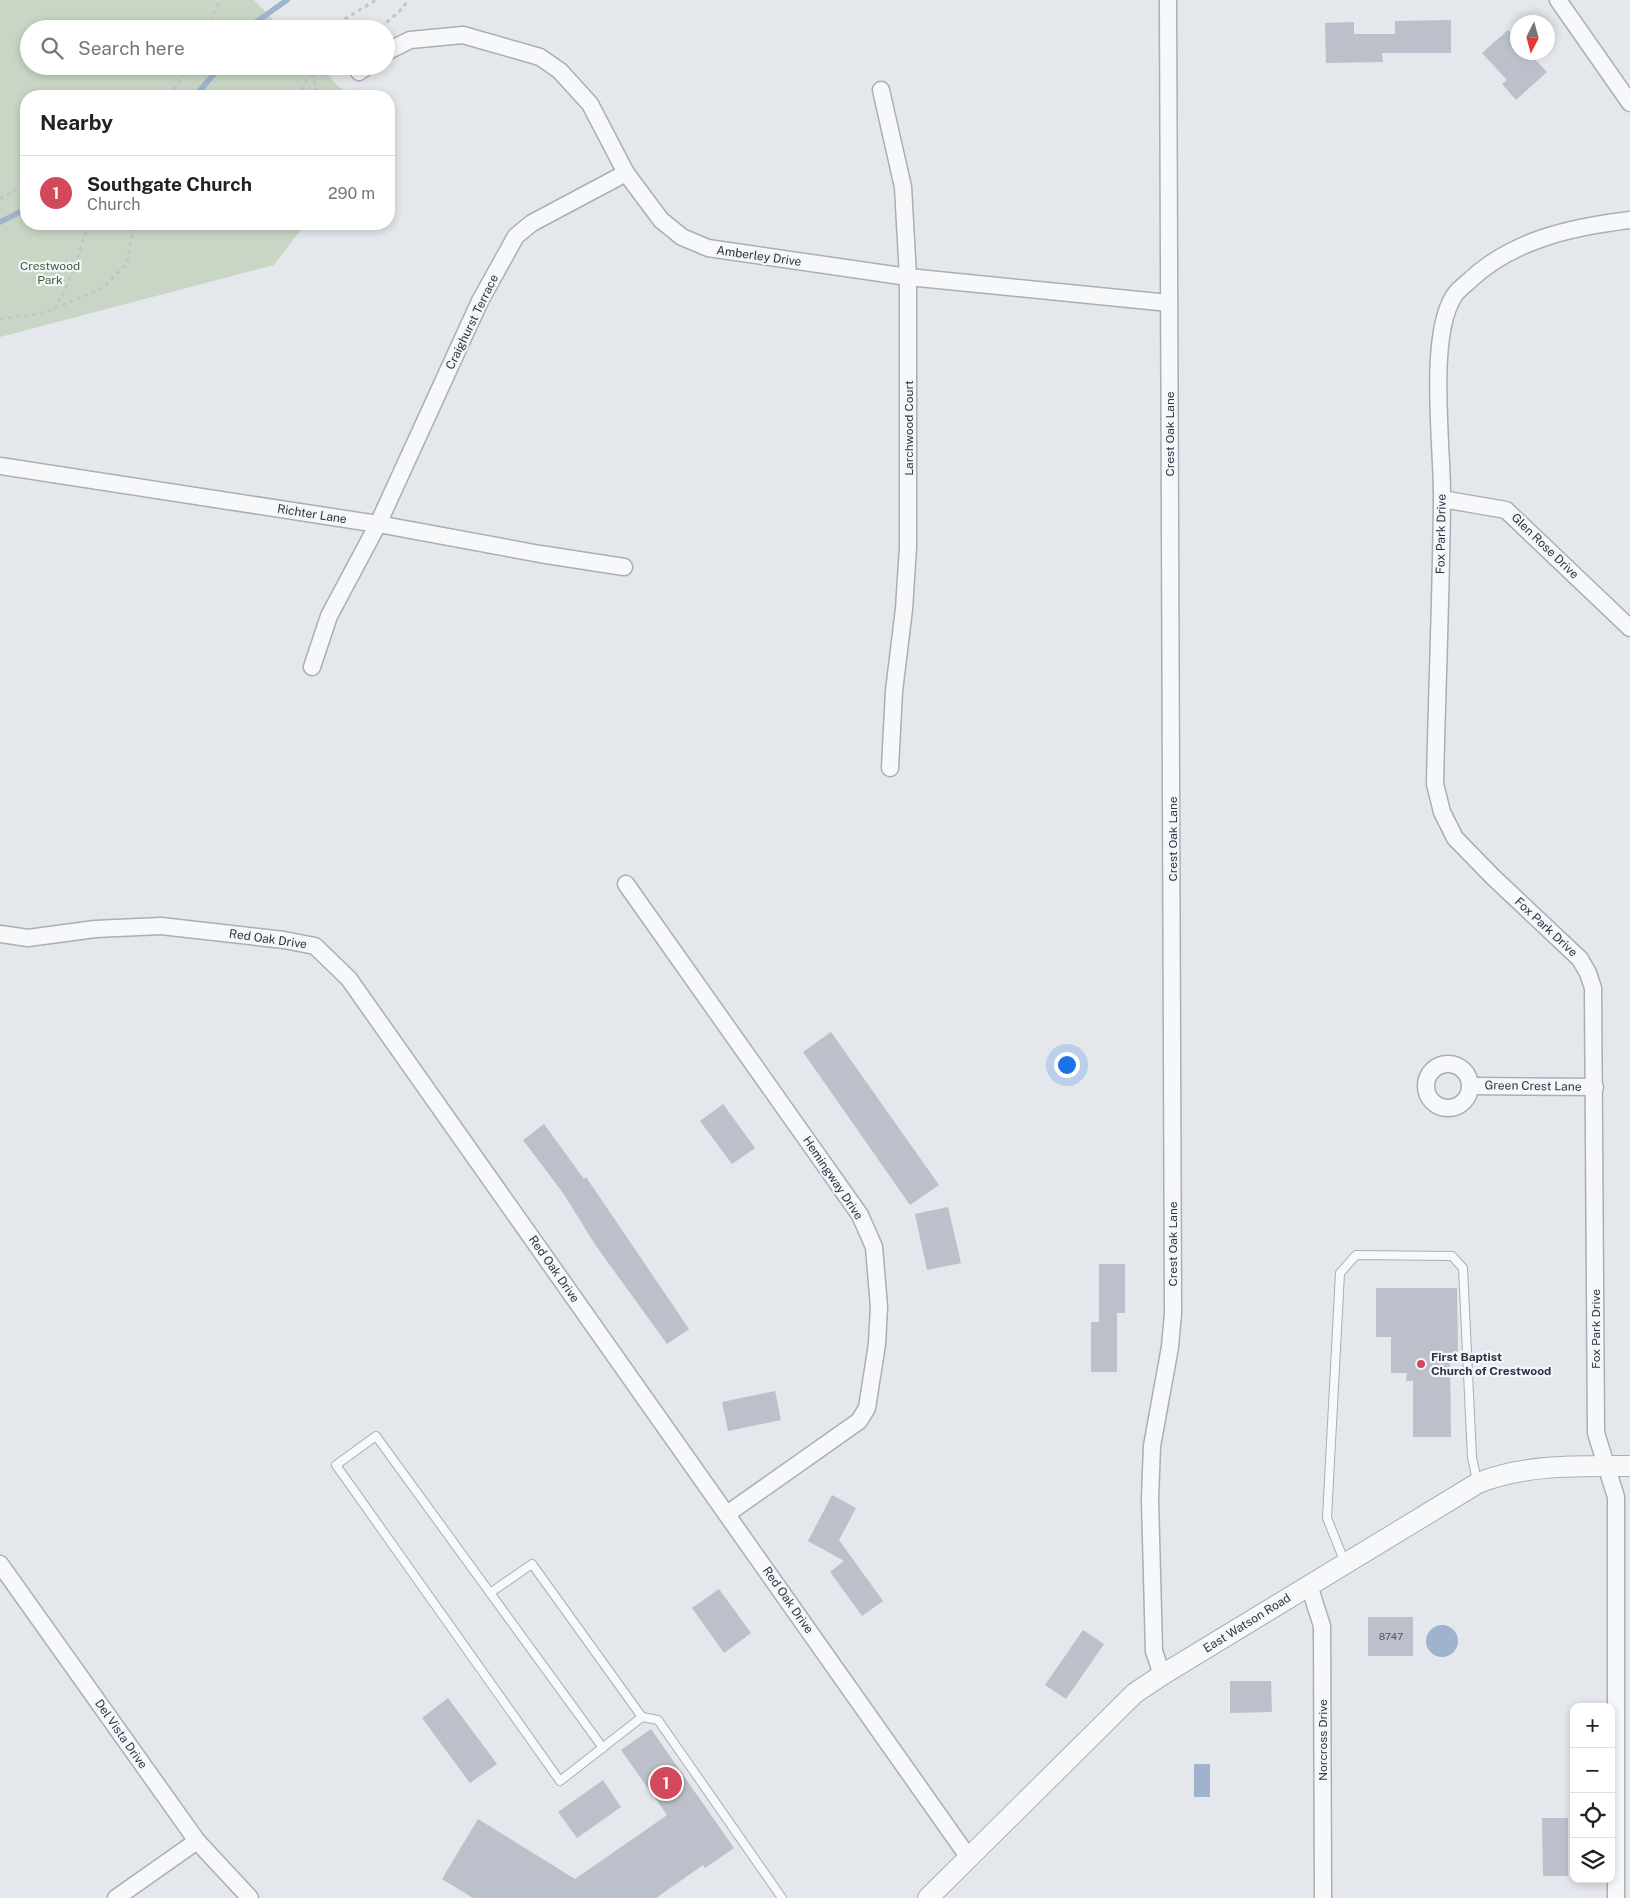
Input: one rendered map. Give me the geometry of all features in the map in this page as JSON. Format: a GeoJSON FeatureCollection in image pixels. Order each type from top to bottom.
{"type":"FeatureCollection","features":[{"type":"Feature","properties":{"kind":"street","name":"Crest Oak Lane"},"geometry":{"type":"LineString","coordinates":[[1162,1675],[1154,1651],[1150,1499],[1152,1446],[1170,1347],[1173,1313],[1168,0]]}},
{"type":"Feature","properties":{"kind":"street"},"geometry":{"type":"LineString","coordinates":[[1558,0],[1630,103]]}},
{"type":"Feature","properties":{"kind":"street","name":"Amberley Drive"},"geometry":{"type":"LineString","coordinates":[[395,48],[410,40],[463,35],[540,57],[560,71],[590,104],[626,173],[661,220],[682,237],[708,248],[908,277],[1169,303]]}},
{"type":"Feature","properties":{"kind":"street","name":"Larchwood Court"},"geometry":{"type":"LineString","coordinates":[[881,90],[903,187],[908,277],[908,547],[904,609],[894,691],[890,768]]}},
{"type":"Feature","properties":{"kind":"street","name":"Craighurst Terrace"},"geometry":{"type":"LineString","coordinates":[[312,667],[329,616],[378,524],[480,301],[516,236],[532,223],[626,173]]}},
{"type":"Feature","properties":{"kind":"street","name":"Fox Park Drive"},"geometry":{"type":"LineString","coordinates":[[1616,1898],[1616,1497],[1596,1433],[1594,988],[1580,959],[1493,877],[1455,838],[1442,812],[1435,784],[1442,499],[1439,366],[1442,330],[1454,296],[1481,270],[1510,250],[1560,233],[1630,220]]}},
{"type":"Feature","properties":{"kind":"street","name":"Richter Lane"},"geometry":{"type":"LineString","coordinates":[[0,466],[378,524],[540,554],[624,567]]}},
{"type":"Feature","properties":{"kind":"street","name":"Glen Rose Drive"},"geometry":{"type":"LineString","coordinates":[[1442,499],[1506,510],[1630,628]]}},
{"type":"Feature","properties":{"kind":"street","name":"Hemingway Drive"},"geometry":{"type":"LineString","coordinates":[[626,884],[860,1215],[874,1248],[877,1274],[878,1334],[867,1408],[859,1422],[727,1514]]}},
{"type":"Feature","properties":{"kind":"street","name":"Red Oak Drive"},"geometry":{"type":"LineString","coordinates":[[0,934],[28,938],[95,929],[161,926],[284,940],[315,946],[349,980],[969,1858]]}},
{"type":"Feature","properties":{"kind":"street","name":"Green Crest Lane"},"geometry":{"type":"LineString","coordinates":[[1470,1086],[1595,1087]]}},
{"type":"Feature","properties":{"kind":"street","name":"East Watson Road"},"geometry":{"type":"LineString","coordinates":[[928,1898],[1136,1693],[1162,1675],[1478,1483],[1496,1476],[1522,1471],[1630,1466]]}},
{"type":"Feature","properties":{"kind":"street","name":"Del Vista Drive"},"geometry":{"type":"LineString","coordinates":[[0,1564],[197,1841],[250,1898]]}},
{"type":"Feature","properties":{"kind":"street","name":"Norcross Drive"},"geometry":{"type":"LineString","coordinates":[[1309,1585],[1322,1626],[1323,1898]]}},
{"type":"Feature","properties":{"kind":"street"},"geometry":{"type":"LineString","coordinates":[[116,1898],[197,1841]]}},
{"type":"Feature","properties":{"kind":"lane"},"geometry":{"type":"LineString","coordinates":[[1345,1563],[1327,1518],[1340,1273],[1356,1256],[1452,1256],[1463,1268],[1472,1457],[1478,1483]]}},
{"type":"Feature","properties":{"kind":"lane"},"geometry":{"type":"LineString","coordinates":[[602,1748],[376,1436],[336,1465],[560,1781],[642,1717]]}},
{"type":"Feature","properties":{"kind":"lane"},"geometry":{"type":"LineString","coordinates":[[490,1593],[532,1564],[642,1717],[658,1720],[781,1898]]}},
{"type":"Feature","properties":{"kind":"path"},"geometry":{"type":"LineString","coordinates":[[212,20],[220,0]]}},
{"type":"Feature","properties":{"kind":"path"},"geometry":{"type":"LineString","coordinates":[[343,20],[376,0]]}},
{"type":"Feature","properties":{"kind":"path"},"geometry":{"type":"LineString","coordinates":[[388,20],[398,14],[407,0]]}},
{"type":"Feature","properties":{"kind":"path"},"geometry":{"type":"LineString","coordinates":[[173,90],[183,75]]}},
{"type":"Feature","properties":{"kind":"path"},"geometry":{"type":"LineString","coordinates":[[301,90],[309,75]]}},
{"type":"Feature","properties":{"kind":"path"},"geometry":{"type":"LineString","coordinates":[[312,75],[316,90]]}},
{"type":"Feature","properties":{"kind":"path"},"geometry":{"type":"LineString","coordinates":[[0,199],[20,187]]}},
{"type":"Feature","properties":{"kind":"path"},"geometry":{"type":"LineString","coordinates":[[53,310],[65,291],[77,263],[86,230]]}},
{"type":"Feature","properties":{"kind":"path"},"geometry":{"type":"LineString","coordinates":[[0,319],[53,310],[103,288],[127,263],[133,230]]}},
{"type":"Feature","properties":{"kind":"green space","name":"Crestwood Park"},"geometry":{"type":"Polygon","coordinates":[[[0,0],[254,0],[273,20],[20,20],[20,75],[328,75],[342,90],[20,90],[20,230],[300,230],[274,265],[0,337],[0,0]]]}},
{"type":"Feature","properties":{"kind":"water"},"geometry":{"type":"Polygon","coordinates":[[[1442,1625],[1448,1626],[1453,1630],[1457,1635],[1457,1647],[1453,1652],[1448,1656],[1442,1657],[1436,1656],[1431,1652],[1427,1647],[1426,1641],[1427,1635],[1431,1630],[1436,1626],[1442,1625]]]}},
{"type":"Feature","properties":{"kind":"water"},"geometry":{"type":"Polygon","coordinates":[[[1194,1764],[1210,1764],[1210,1797],[1194,1797],[1194,1764]]]}},
{"type":"Feature","properties":{"kind":"building"},"geometry":{"type":"Polygon","coordinates":[[[1451,20],[1451,53],[1382,53],[1383,62],[1326,63],[1325,23],[1354,22],[1354,34],[1395,34],[1395,21],[1451,20]]]}},
{"type":"Feature","properties":{"kind":"building"},"geometry":{"type":"Polygon","coordinates":[[[1508,30],[1510,32],[1510,60],[1536,60],[1547,72],[1516,100],[1502,84],[1507,80],[1482,53],[1508,30]]]}},
{"type":"Feature","properties":{"kind":"building"},"geometry":{"type":"Polygon","coordinates":[[[831,1032],[939,1185],[910,1205],[803,1052],[831,1032]]]}},
{"type":"Feature","properties":{"kind":"building"},"geometry":{"type":"Polygon","coordinates":[[[723,1104],[755,1148],[732,1164],[700,1121],[723,1104]]]}},
{"type":"Feature","properties":{"kind":"building"},"geometry":{"type":"Polygon","coordinates":[[[544,1124],[584,1179],[586,1177],[689,1329],[667,1344],[596,1246],[563,1193],[523,1140],[544,1124]]]}},
{"type":"Feature","properties":{"kind":"building"},"geometry":{"type":"Polygon","coordinates":[[[948,1207],[961,1263],[927,1270],[915,1214],[948,1207]]]}},
{"type":"Feature","properties":{"kind":"building"},"geometry":{"type":"Polygon","coordinates":[[[1099,1264],[1125,1264],[1125,1313],[1117,1313],[1117,1372],[1091,1372],[1091,1322],[1099,1322],[1099,1264]]]}},
{"type":"Feature","properties":{"kind":"building","name":"First Baptist Church of Crestwood"},"geometry":{"type":"Polygon","coordinates":[[[1376,1288],[1457,1288],[1458,1355],[1450,1355],[1451,1437],[1413,1437],[1413,1381],[1406,1381],[1407,1373],[1391,1373],[1391,1337],[1376,1337],[1376,1288]]]}},
{"type":"Feature","properties":{"kind":"building"},"geometry":{"type":"Polygon","coordinates":[[[775,1391],[781,1420],[728,1431],[722,1402],[775,1391]]]}},
{"type":"Feature","properties":{"kind":"building"},"geometry":{"type":"Polygon","coordinates":[[[832,1495],[856,1508],[839,1540],[883,1601],[862,1616],[830,1572],[844,1561],[808,1541],[832,1495]]]}},
{"type":"Feature","properties":{"kind":"building"},"geometry":{"type":"Polygon","coordinates":[[[719,1589],[751,1633],[724,1653],[692,1608],[719,1589]]]}},
{"type":"Feature","properties":{"kind":"building"},"geometry":{"type":"Polygon","coordinates":[[[1368,1617],[1413,1617],[1413,1656],[1368,1656],[1368,1617]]]}},
{"type":"Feature","properties":{"kind":"building"},"geometry":{"type":"Polygon","coordinates":[[[1083,1630],[1104,1644],[1066,1699],[1045,1685],[1083,1630]]]}},
{"type":"Feature","properties":{"kind":"building"},"geometry":{"type":"Polygon","coordinates":[[[1230,1681],[1271,1681],[1272,1712],[1230,1713],[1230,1681]]]}},
{"type":"Feature","properties":{"kind":"building"},"geometry":{"type":"Polygon","coordinates":[[[448,1698],[497,1764],[470,1783],[422,1718],[448,1698]]]}},
{"type":"Feature","properties":{"kind":"building"},"geometry":{"type":"Polygon","coordinates":[[[651,1729],[734,1848],[705,1868],[703,1865],[656,1898],[473,1898],[442,1879],[478,1819],[575,1879],[663,1818],[667,1815],[621,1750],[651,1729]]]}},
{"type":"Feature","properties":{"kind":"building"},"geometry":{"type":"Polygon","coordinates":[[[603,1780],[621,1807],[577,1838],[558,1812],[603,1780]]]}},
{"type":"Feature","properties":{"kind":"building"},"geometry":{"type":"Polygon","coordinates":[[[1542,1818],[1568,1818],[1568,1876],[1543,1876],[1542,1818]]]}},
{"type":"Feature","properties":{"kind":"waterway"},"geometry":{"type":"LineString","coordinates":[[259,20],[287,0]]}},
{"type":"Feature","properties":{"kind":"waterway"},"geometry":{"type":"LineString","coordinates":[[200,90],[213,75]]}},
{"type":"Feature","properties":{"kind":"waterway"},"geometry":{"type":"LineString","coordinates":[[0,222],[20,212]]}},
{"type":"Feature","properties":{"kind":"place","name":"First Baptist Church of Crestwood"},"geometry":{"type":"Point","coordinates":[1421,1364]}},
{"type":"Feature","properties":{"kind":"place","name":"Southgate Church"},"geometry":{"type":"Point","coordinates":[666,1783]}}]}
